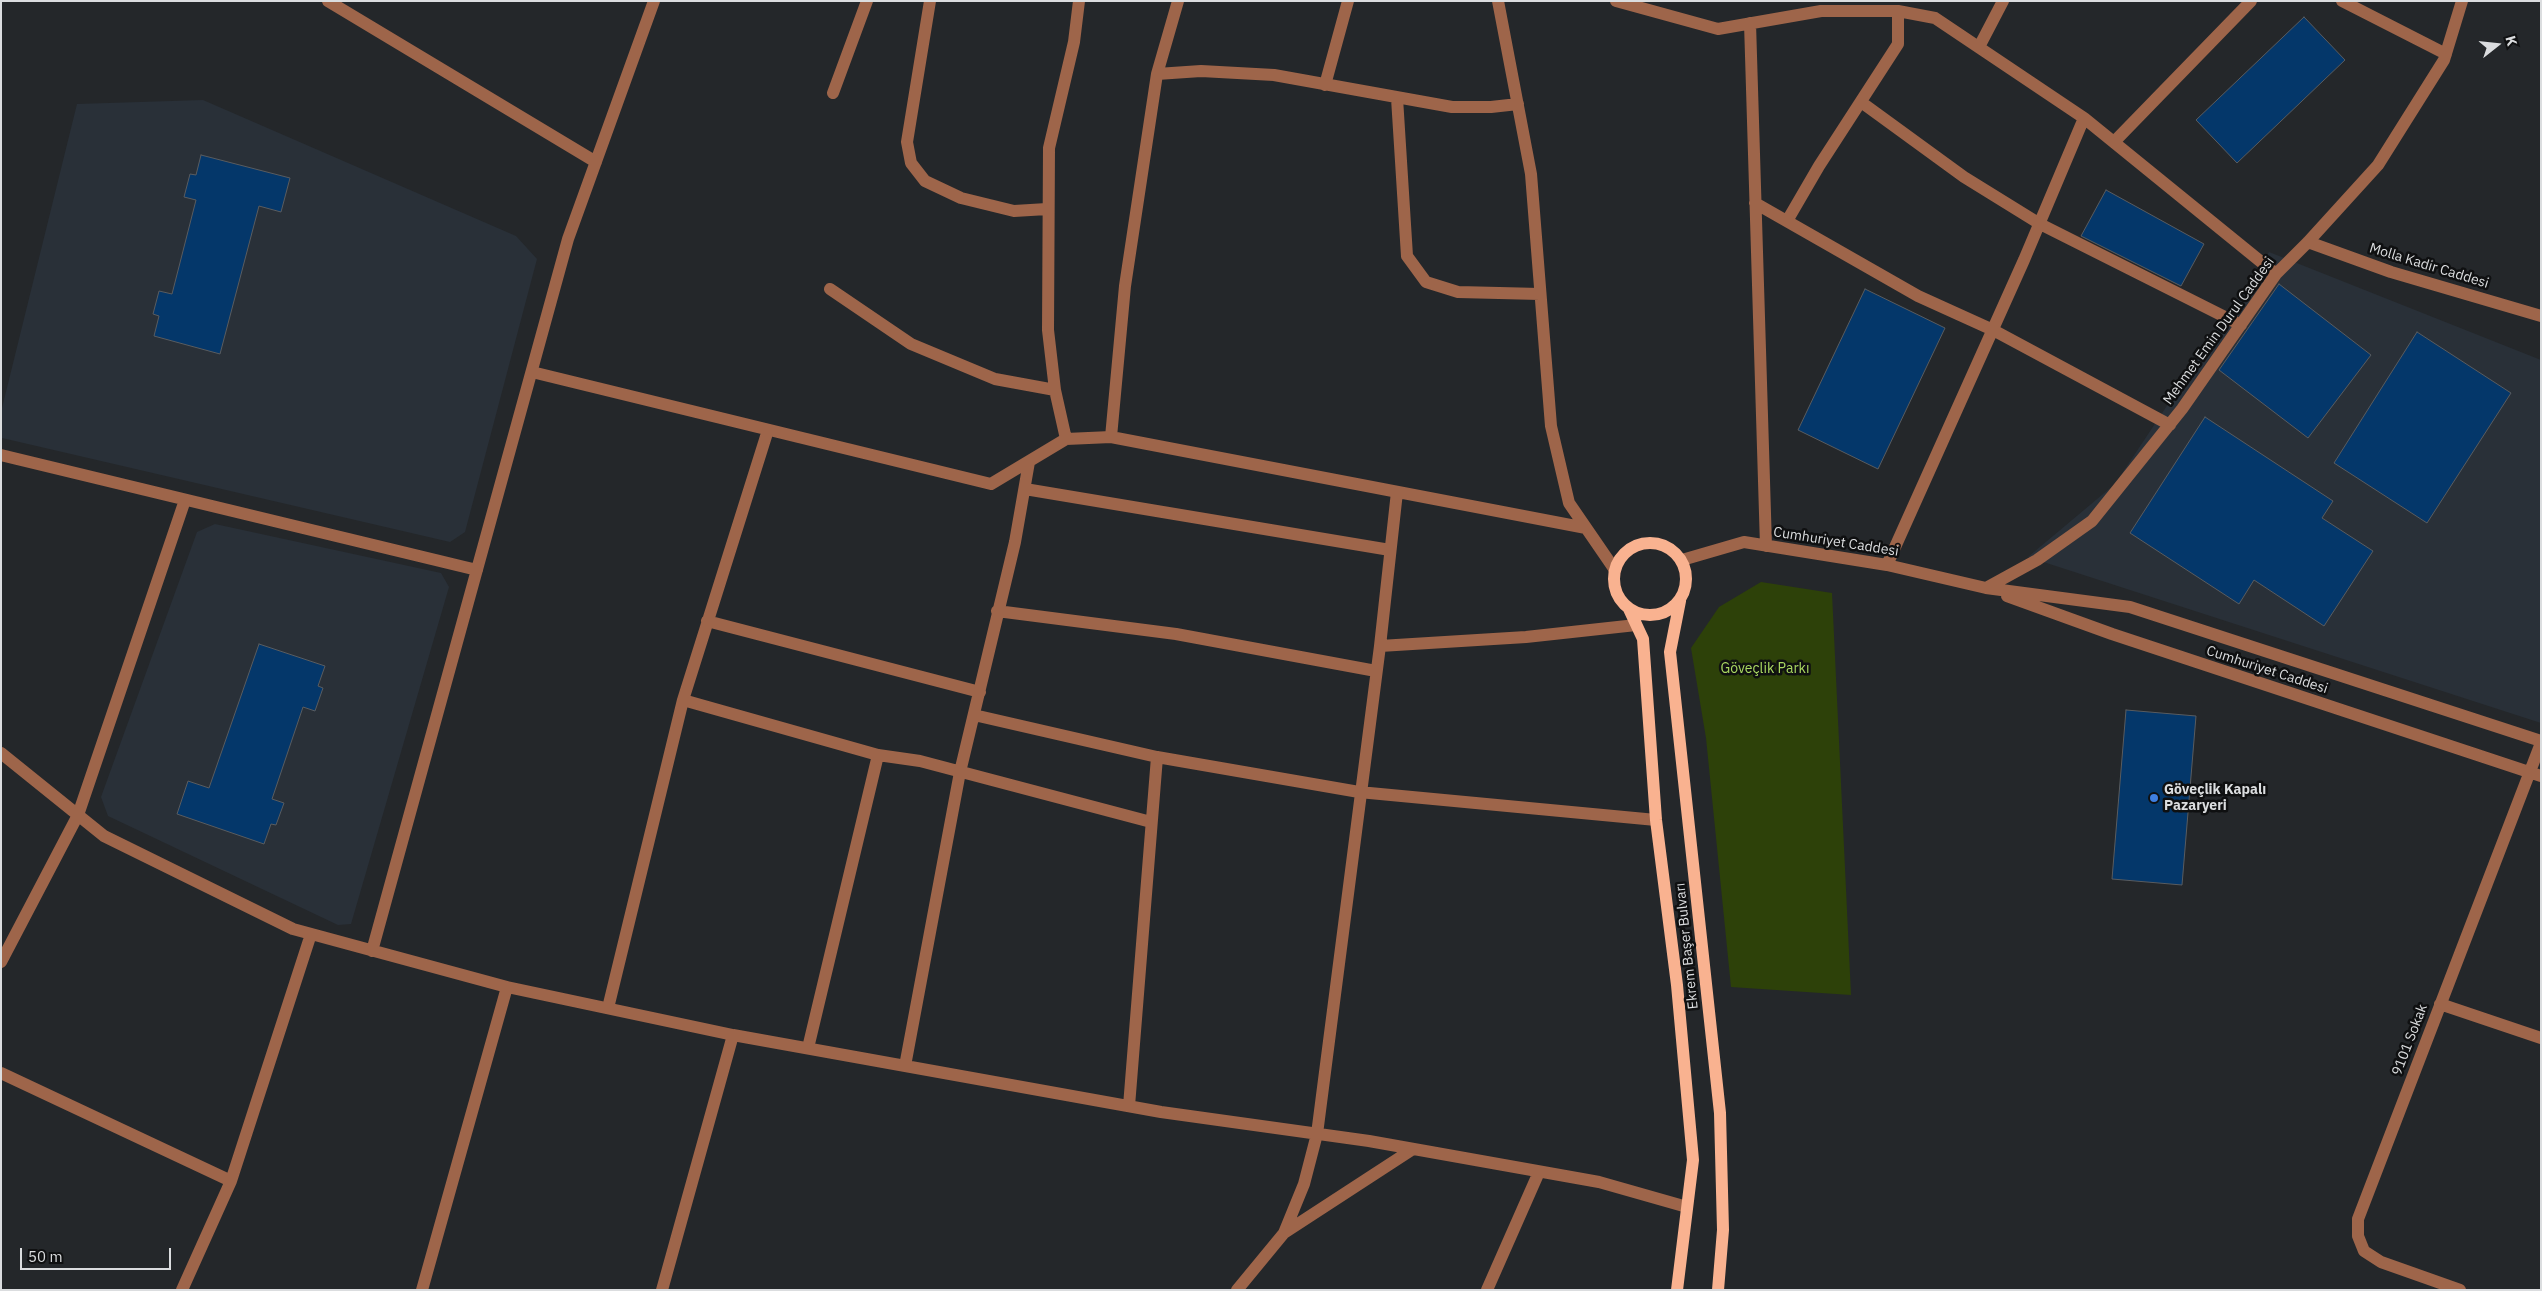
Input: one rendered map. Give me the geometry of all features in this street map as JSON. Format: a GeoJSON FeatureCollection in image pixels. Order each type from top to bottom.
{"type":"FeatureCollection","features":[{"type":"Feature","properties":{"kind":"main road"},"geometry":{"type":"LineString","coordinates":[[1645,542],[1659,543],[1672,549],[1682,560],[1687,573],[1686,588],[1680,601],[1670,610],[1656,615],[1642,614],[1629,609],[1619,598],[1614,584],[1615,570],[1621,557],[1631,547],[1645,542]]}},
{"type":"Feature","properties":{"kind":"main road","name":"Ekrem Başer Bulvarı"},"geometry":{"type":"LineString","coordinates":[[1680,601],[1670,652],[1720,1113],[1723,1230],[1718,1290]]}},
{"type":"Feature","properties":{"kind":"main road","name":"Ekrem Başer Bulvarı"},"geometry":{"type":"LineString","coordinates":[[1629,609],[1643,639],[1656,820],[1677,985],[1693,1160],[1677,1290]]}},
{"type":"Feature","properties":{"kind":"street"},"geometry":{"type":"LineString","coordinates":[[328,1],[596,162]]}},
{"type":"Feature","properties":{"kind":"street"},"geometry":{"type":"LineString","coordinates":[[372,951],[568,239],[654,1]]}},
{"type":"Feature","properties":{"kind":"street"},"geometry":{"type":"LineString","coordinates":[[833,93],[867,1]]}},
{"type":"Feature","properties":{"kind":"street"},"geometry":{"type":"LineString","coordinates":[[930,1],[907,142],[911,163],[925,181],[961,198],[1014,211],[1047,209]]}},
{"type":"Feature","properties":{"kind":"street"},"geometry":{"type":"LineString","coordinates":[[1066,439],[1055,390],[1048,330],[1047,209],[1049,148],[1074,42],[1080,1]]}},
{"type":"Feature","properties":{"kind":"street"},"geometry":{"type":"LineString","coordinates":[[1111,437],[1125,286],[1157,74],[1178,1]]}},
{"type":"Feature","properties":{"kind":"street"},"geometry":{"type":"LineString","coordinates":[[1325,84],[1348,1]]}},
{"type":"Feature","properties":{"kind":"street"},"geometry":{"type":"LineString","coordinates":[[1498,1],[1531,174],[1551,426],[1569,503],[1615,570]]}},
{"type":"Feature","properties":{"kind":"street"},"geometry":{"type":"LineString","coordinates":[[1616,1],[1718,29],[1821,11],[1898,11],[1935,18],[2084,118],[2276,274]]}},
{"type":"Feature","properties":{"kind":"street"},"geometry":{"type":"LineString","coordinates":[[1979,47],[2003,1]]}},
{"type":"Feature","properties":{"kind":"street"},"geometry":{"type":"LineString","coordinates":[[2114,142],[2251,1]]}},
{"type":"Feature","properties":{"kind":"street"},"geometry":{"type":"LineString","coordinates":[[2342,1],[2446,54]]}},
{"type":"Feature","properties":{"kind":"street","name":"Mehmet Emin Durul Caddesi"},"geometry":{"type":"LineString","coordinates":[[1986,588],[2037,560],[2092,521],[2170,425],[2276,274],[2308,242],[2378,165],[2446,54],[2462,1]]}},
{"type":"Feature","properties":{"kind":"street"},"geometry":{"type":"LineString","coordinates":[[1787,221],[1819,166],[1898,44],[1898,11]]}},
{"type":"Feature","properties":{"kind":"street"},"geometry":{"type":"LineString","coordinates":[[1750,23],[1766,546]]}},
{"type":"Feature","properties":{"kind":"street"},"geometry":{"type":"LineString","coordinates":[[1157,74],[1201,71],[1274,75],[1452,108],[1518,104]]}},
{"type":"Feature","properties":{"kind":"street"},"geometry":{"type":"LineString","coordinates":[[1397,98],[1407,256],[1426,282],[1458,292],[1540,294]]}},
{"type":"Feature","properties":{"kind":"street"},"geometry":{"type":"LineString","coordinates":[[1861,102],[1964,177],[2040,224],[2241,325]]}},
{"type":"Feature","properties":{"kind":"street"},"geometry":{"type":"LineString","coordinates":[[1888,565],[2040,224],[2084,118]]}},
{"type":"Feature","properties":{"kind":"street"},"geometry":{"type":"LineString","coordinates":[[1756,203],[1918,296],[1993,330],[2170,425]]}},
{"type":"Feature","properties":{"kind":"street","name":"Molla Kadir Caddesi"},"geometry":{"type":"LineString","coordinates":[[2308,242],[2391,272],[2541,316]]}},
{"type":"Feature","properties":{"kind":"street"},"geometry":{"type":"LineString","coordinates":[[830,289],[911,344],[996,379],[1055,390]]}},
{"type":"Feature","properties":{"kind":"street"},"geometry":{"type":"LineString","coordinates":[[532,372],[991,484],[1066,439],[1111,437],[1586,528]]}},
{"type":"Feature","properties":{"kind":"street"},"geometry":{"type":"LineString","coordinates":[[608,1008],[683,700],[768,430]]}},
{"type":"Feature","properties":{"kind":"street"},"geometry":{"type":"LineString","coordinates":[[1,455],[477,570]]}},
{"type":"Feature","properties":{"kind":"street"},"geometry":{"type":"LineString","coordinates":[[905,1066],[960,772],[1015,542],[1029,462]]}},
{"type":"Feature","properties":{"kind":"street"},"geometry":{"type":"LineString","coordinates":[[1024,489],[1390,550]]}},
{"type":"Feature","properties":{"kind":"street"},"geometry":{"type":"LineString","coordinates":[[1236,1290],[1284,1232],[1304,1184],[1316,1134],[1380,646],[1397,492]]}},
{"type":"Feature","properties":{"kind":"street"},"geometry":{"type":"LineString","coordinates":[[1,962],[78,815],[185,500]]}},
{"type":"Feature","properties":{"kind":"street","name":"Cumhuriyet Caddesi"},"geometry":{"type":"LineString","coordinates":[[1682,560],[1744,542],[1888,565],[1986,588],[2130,607],[2541,742]]}},
{"type":"Feature","properties":{"kind":"street","name":"Cumhuriyet Caddesi"},"geometry":{"type":"LineString","coordinates":[[1986,588],[2112,634],[2535,774]]}},
{"type":"Feature","properties":{"kind":"street"},"geometry":{"type":"LineString","coordinates":[[997,611],[1176,634],[1376,671]]}},
{"type":"Feature","properties":{"kind":"street"},"geometry":{"type":"LineString","coordinates":[[707,621],[980,692]]}},
{"type":"Feature","properties":{"kind":"street"},"geometry":{"type":"LineString","coordinates":[[1380,646],[1526,637],[1636,625]]}},
{"type":"Feature","properties":{"kind":"street"},"geometry":{"type":"LineString","coordinates":[[683,700],[878,754],[920,761],[1151,822]]}},
{"type":"Feature","properties":{"kind":"street"},"geometry":{"type":"LineString","coordinates":[[974,714],[1157,757],[1360,792],[1656,820]]}},
{"type":"Feature","properties":{"kind":"street","name":"9101 Sokak"},"geometry":{"type":"LineString","coordinates":[[2460,1290],[2381,1262],[2364,1251],[2358,1236],[2358,1218],[2440,1004],[2535,774],[2541,742]]}},
{"type":"Feature","properties":{"kind":"street"},"geometry":{"type":"LineString","coordinates":[[1,753],[104,836],[293,929],[372,951],[507,987],[733,1035],[1129,1106],[1413,1149],[1599,1182],[1687,1207]]}},
{"type":"Feature","properties":{"kind":"street"},"geometry":{"type":"LineString","coordinates":[[808,1048],[878,754]]}},
{"type":"Feature","properties":{"kind":"street"},"geometry":{"type":"LineString","coordinates":[[1129,1106],[1157,757]]}},
{"type":"Feature","properties":{"kind":"street"},"geometry":{"type":"LineString","coordinates":[[182,1290],[231,1181],[311,934]]}},
{"type":"Feature","properties":{"kind":"street"},"geometry":{"type":"LineString","coordinates":[[422,1290],[507,987]]}},
{"type":"Feature","properties":{"kind":"street"},"geometry":{"type":"LineString","coordinates":[[2440,1004],[2541,1038]]}},
{"type":"Feature","properties":{"kind":"street"},"geometry":{"type":"LineString","coordinates":[[662,1290],[733,1035]]}},
{"type":"Feature","properties":{"kind":"street"},"geometry":{"type":"LineString","coordinates":[[1,1073],[231,1181]]}},
{"type":"Feature","properties":{"kind":"street"},"geometry":{"type":"LineString","coordinates":[[1284,1232],[1413,1149]]}},
{"type":"Feature","properties":{"kind":"street"},"geometry":{"type":"LineString","coordinates":[[1487,1290],[1539,1172]]}},
{"type":"Feature","properties":{"kind":"shaded area"},"geometry":{"type":"Polygon","coordinates":[[[203,100],[516,236],[537,259],[465,532],[450,542],[2,438],[1,412],[77,104],[203,100]]]}},
{"type":"Feature","properties":{"kind":"shaded area"},"geometry":{"type":"Polygon","coordinates":[[[2269,252],[2541,360],[2541,723],[2028,557],[2115,484],[2269,252]]]}},
{"type":"Feature","properties":{"kind":"shaded area"},"geometry":{"type":"Polygon","coordinates":[[[215,524],[441,573],[449,587],[351,924],[338,925],[108,816],[101,797],[197,532],[215,524]]]}},
{"type":"Feature","properties":{"kind":"green space","name":"Göveçlik Parkı"},"geometry":{"type":"Polygon","coordinates":[[[1761,582],[1832,593],[1851,995],[1731,987],[1706,738],[1691,648],[1719,607],[1761,582]]]}},
{"type":"Feature","properties":{"kind":"building"},"geometry":{"type":"Polygon","coordinates":[[[2304,17],[2345,60],[2237,163],[2196,120],[2304,17]]]}},
{"type":"Feature","properties":{"kind":"building"},"geometry":{"type":"Polygon","coordinates":[[[201,155],[290,178],[281,212],[259,206],[220,354],[154,336],[159,316],[153,314],[159,291],[172,294],[196,200],[184,197],[190,174],[196,175],[201,155]]]}},
{"type":"Feature","properties":{"kind":"building"},"geometry":{"type":"Polygon","coordinates":[[[2106,190],[2204,244],[2181,286],[2081,236],[2106,190]]]}},
{"type":"Feature","properties":{"kind":"building"},"geometry":{"type":"Polygon","coordinates":[[[2279,284],[2371,355],[2308,438],[2219,370],[2279,284]]]}},
{"type":"Feature","properties":{"kind":"building"},"geometry":{"type":"Polygon","coordinates":[[[1865,289],[1945,328],[1878,469],[1798,430],[1865,289]]]}},
{"type":"Feature","properties":{"kind":"building"},"geometry":{"type":"Polygon","coordinates":[[[2417,332],[2511,393],[2427,523],[2334,463],[2417,332]]]}},
{"type":"Feature","properties":{"kind":"building"},"geometry":{"type":"Polygon","coordinates":[[[2205,417],[2333,501],[2322,518],[2373,551],[2324,626],[2254,580],[2239,604],[2130,533],[2205,417]]]}},
{"type":"Feature","properties":{"kind":"building"},"geometry":{"type":"Polygon","coordinates":[[[259,644],[325,666],[318,686],[323,688],[315,711],[303,707],[272,799],[284,803],[276,825],[271,824],[264,844],[177,814],[188,781],[209,788],[259,644]]]}},
{"type":"Feature","properties":{"kind":"building","name":"Göveçlik Kapalı Pazaryeri"},"geometry":{"type":"Polygon","coordinates":[[[2126,710],[2196,716],[2182,885],[2112,879],[2126,710]]]}},
{"type":"Feature","properties":{"kind":"place","name":"Göveçlik Kapalı Pazaryeri"},"geometry":{"type":"Point","coordinates":[2154,798]}}]}
